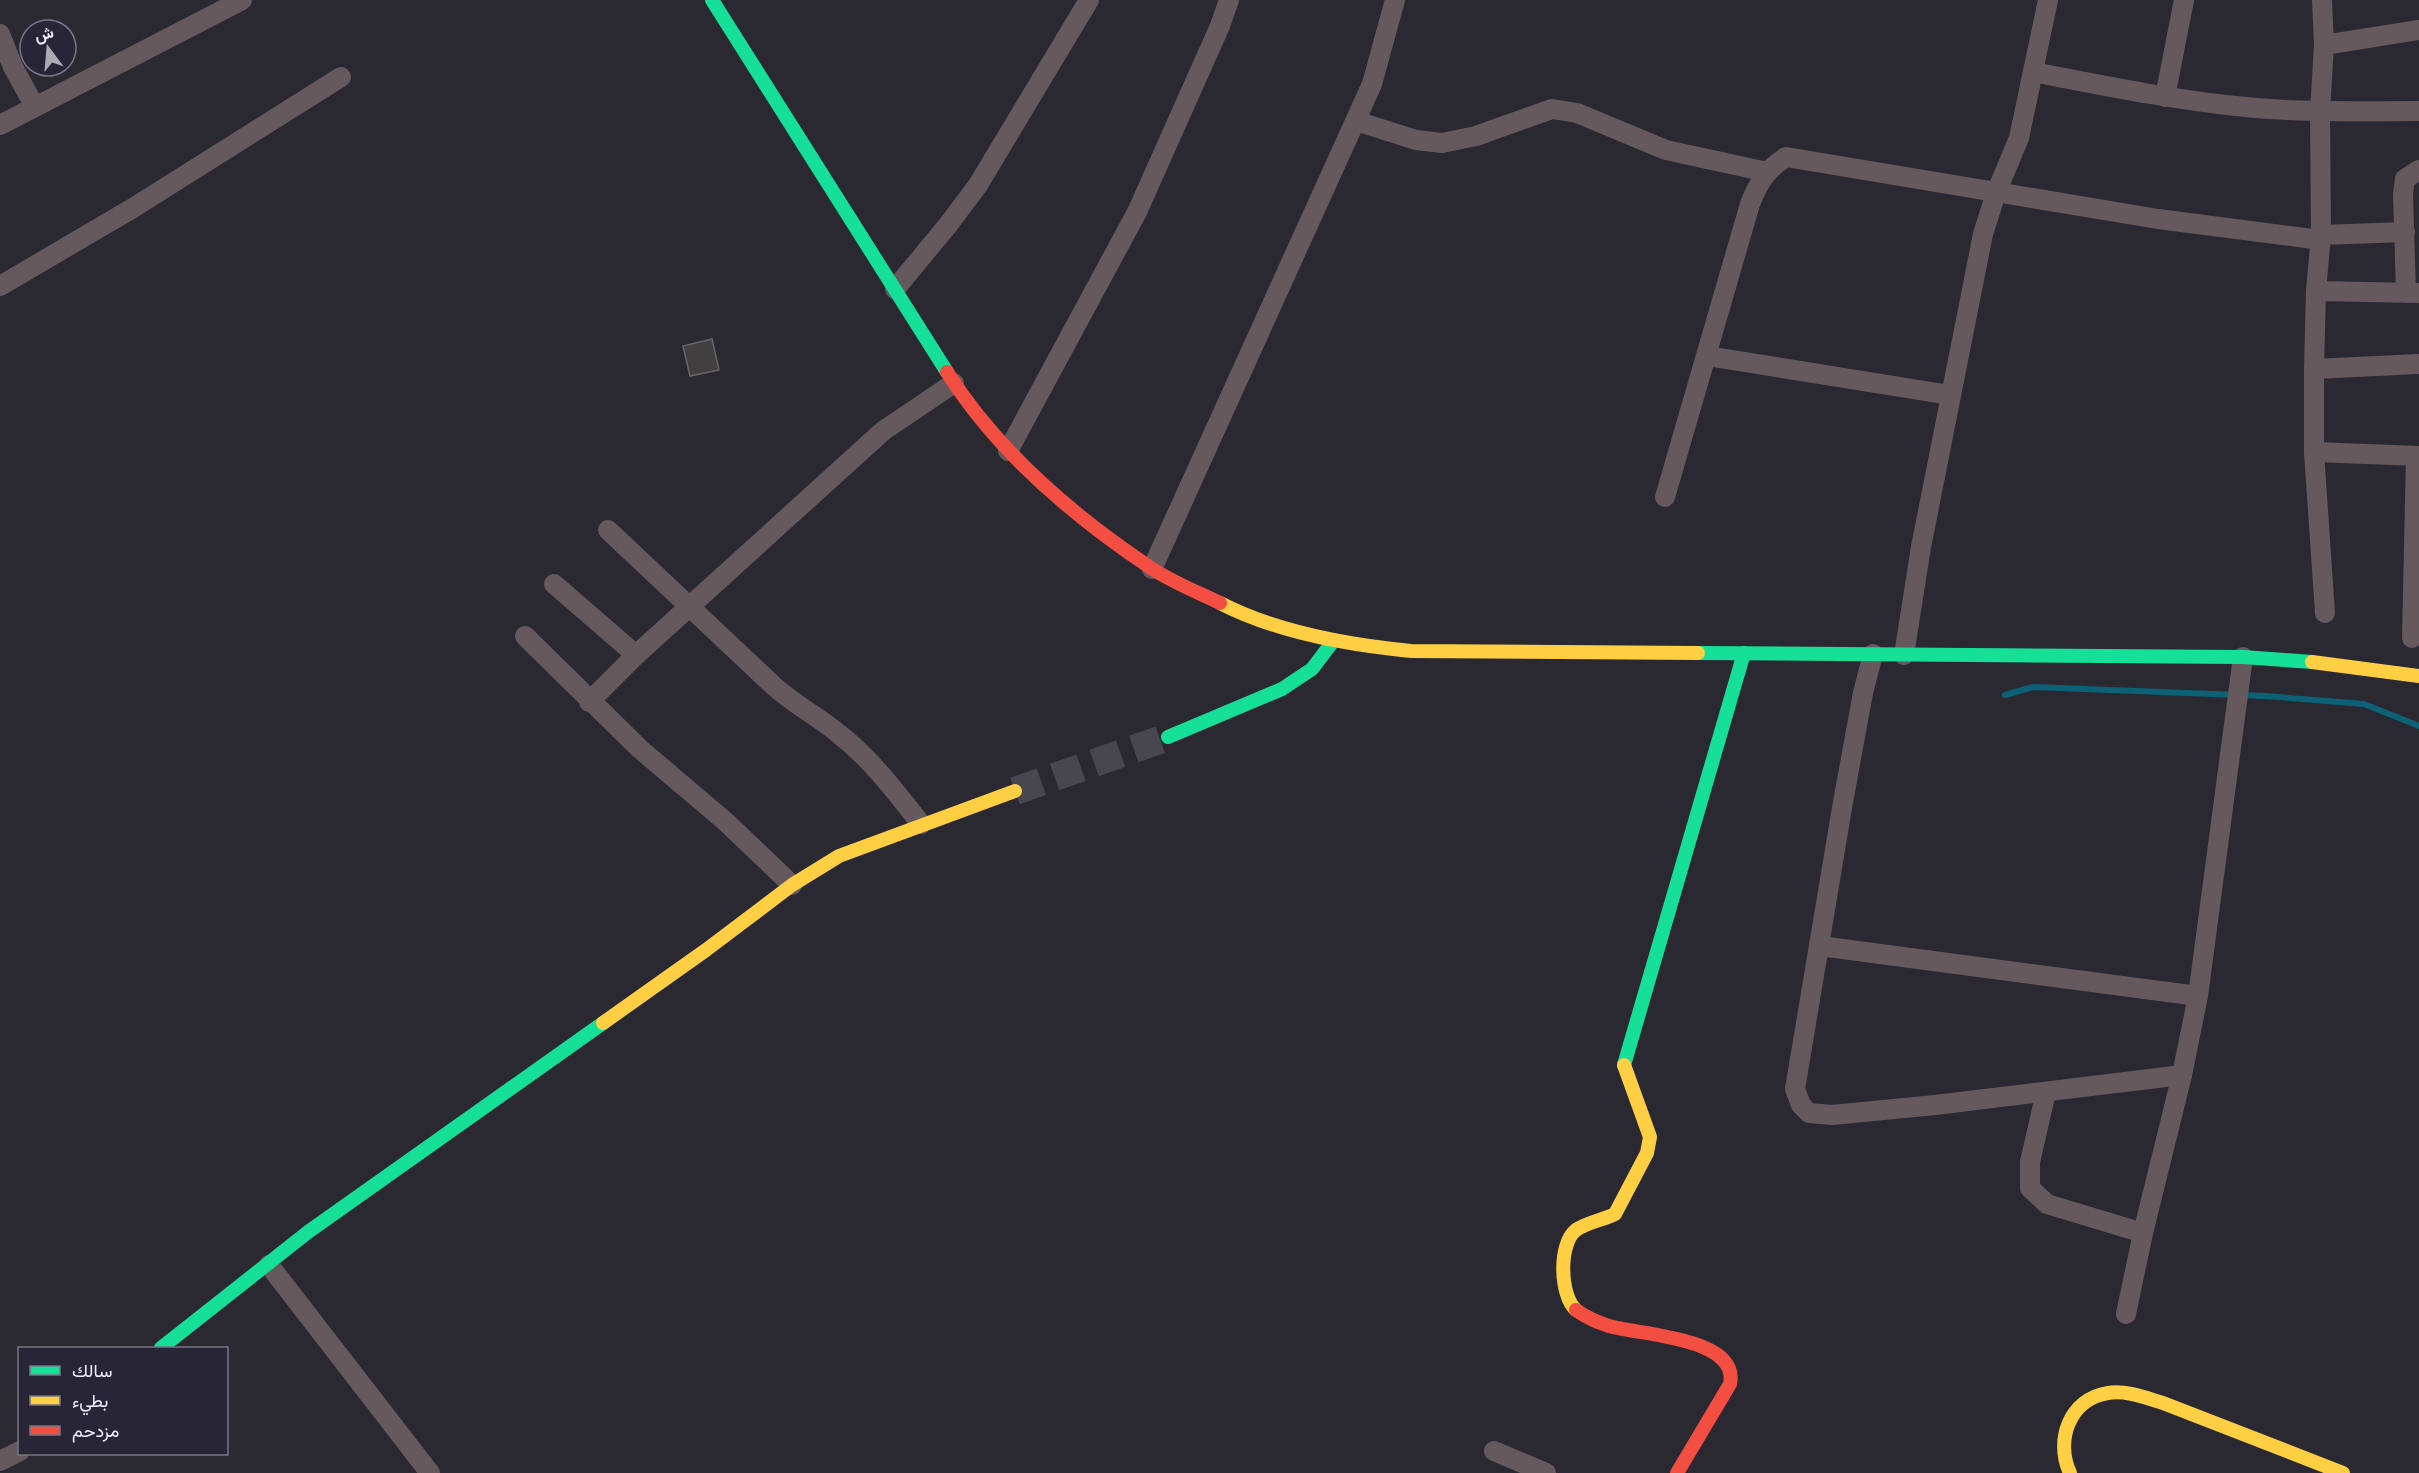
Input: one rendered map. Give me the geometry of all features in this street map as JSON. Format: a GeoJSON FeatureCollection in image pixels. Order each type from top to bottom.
{"type":"FeatureCollection","features":[{"type":"Feature","properties":{"kind":"street"},"geometry":{"type":"LineString","coordinates":[[0,125],[242,0]]}},
{"type":"Feature","properties":{"kind":"street"},"geometry":{"type":"LineString","coordinates":[[712,0],[954,383],[1008,451],[1048,490],[1152,569],[1225,606],[1279,626],[1367,647],[1411,651],[2243,657],[2305,661],[2419,676]]}},
{"type":"Feature","properties":{"kind":"street"},"geometry":{"type":"LineString","coordinates":[[895,289],[978,185],[1089,0]]}},
{"type":"Feature","properties":{"kind":"street"},"geometry":{"type":"LineString","coordinates":[[1008,451],[1137,212],[1220,26],[1229,0]]}},
{"type":"Feature","properties":{"kind":"street"},"geometry":{"type":"LineString","coordinates":[[1152,569],[1372,84],[1395,0]]}},
{"type":"Feature","properties":{"kind":"street"},"geometry":{"type":"LineString","coordinates":[[1904,655],[1921,547],[1983,234],[1996,193],[2019,138],[2048,0]]}},
{"type":"Feature","properties":{"kind":"street"},"geometry":{"type":"LineString","coordinates":[[2165,98],[2184,0]]}},
{"type":"Feature","properties":{"kind":"street"},"geometry":{"type":"LineString","coordinates":[[2322,0],[2324,45],[2320,111],[2321,237],[2316,291],[2314,452],[2325,613]]}},
{"type":"Feature","properties":{"kind":"street"},"geometry":{"type":"LineString","coordinates":[[2324,45],[2419,30]]}},
{"type":"Feature","properties":{"kind":"street"},"geometry":{"type":"LineString","coordinates":[[0,34],[13,67],[35,107]]}},
{"type":"Feature","properties":{"kind":"street"},"geometry":{"type":"LineString","coordinates":[[2033,72],[2165,98],[2238,107],[2320,111],[2419,111]]}},
{"type":"Feature","properties":{"kind":"street"},"geometry":{"type":"LineString","coordinates":[[0,286],[133,208],[341,77]]}},
{"type":"Feature","properties":{"kind":"street"},"geometry":{"type":"LineString","coordinates":[[1356,121],[1416,140],[1442,143],[1476,136],[1552,109],[1577,113],[1666,150],[1767,172]]}},
{"type":"Feature","properties":{"kind":"street"},"geometry":{"type":"LineString","coordinates":[[1665,497],[1750,204],[1758,185],[1767,172],[1786,157],[2158,219],[2321,237],[2405,232]]}},
{"type":"Feature","properties":{"kind":"street"},"geometry":{"type":"LineString","coordinates":[[2316,291],[2412,293],[2403,194],[2405,179],[2419,170]]}},
{"type":"Feature","properties":{"kind":"street"},"geometry":{"type":"LineString","coordinates":[[1707,356],[1950,395]]}},
{"type":"Feature","properties":{"kind":"street"},"geometry":{"type":"LineString","coordinates":[[2314,369],[2419,364]]}},
{"type":"Feature","properties":{"kind":"street"},"geometry":{"type":"LineString","coordinates":[[590,702],[636,655],[883,431],[954,383]]}},
{"type":"Feature","properties":{"kind":"street"},"geometry":{"type":"LineString","coordinates":[[2314,452],[2418,456],[2412,638]]}},
{"type":"Feature","properties":{"kind":"street"},"geometry":{"type":"LineString","coordinates":[[608,530],[795,704],[838,732],[860,752],[921,824]]}},
{"type":"Feature","properties":{"kind":"street"},"geometry":{"type":"LineString","coordinates":[[554,584],[636,655]]}},
{"type":"Feature","properties":{"kind":"street"},"geometry":{"type":"LineString","coordinates":[[525,636],[640,749],[726,822],[792,885]]}},
{"type":"Feature","properties":{"kind":"street"},"geometry":{"type":"LineString","coordinates":[[1168,737],[1270,694],[1300,677],[1321,660],[1334,639]]}},
{"type":"Feature","properties":{"kind":"street"},"geometry":{"type":"LineString","coordinates":[[1677,1473],[1730,1384],[1731,1370],[1724,1357],[1703,1345],[1600,1325],[1573,1308],[1565,1291],[1564,1256],[1576,1230],[1615,1214],[1647,1153],[1650,1137],[1624,1066],[1624,1059],[1744,653]]}},
{"type":"Feature","properties":{"kind":"street"},"geometry":{"type":"LineString","coordinates":[[1873,654],[1863,693],[1795,1089],[1801,1105],[1809,1113],[1832,1114],[1935,1105],[2182,1076]]}},
{"type":"Feature","properties":{"kind":"street"},"geometry":{"type":"LineString","coordinates":[[2126,1314],[2143,1233],[2182,1076],[2198,996],[2243,657]]}},
{"type":"Feature","properties":{"kind":"street"},"geometry":{"type":"LineString","coordinates":[[162,1347],[308,1232],[696,957],[792,885],[839,856],[1015,791]]}},
{"type":"Feature","properties":{"kind":"street"},"geometry":{"type":"LineString","coordinates":[[1820,946],[2198,996]]}},
{"type":"Feature","properties":{"kind":"street"},"geometry":{"type":"LineString","coordinates":[[2046,1092],[2030,1162],[2030,1188],[2047,1204],[2143,1233]]}},
{"type":"Feature","properties":{"kind":"street"},"geometry":{"type":"LineString","coordinates":[[269,1265],[430,1473]]}},
{"type":"Feature","properties":{"kind":"street"},"geometry":{"type":"LineString","coordinates":[[2070,1473],[2064,1461],[2062,1443],[2064,1431],[2073,1413],[2096,1396],[2120,1393],[2142,1396],[2343,1473]]}},
{"type":"Feature","properties":{"kind":"street"},"geometry":{"type":"LineString","coordinates":[[1494,1451],[1546,1473]]}},
{"type":"Feature","properties":{"kind":"street"},"geometry":{"type":"LineString","coordinates":[[0,1461],[18,1452]]}},
{"type":"Feature","properties":{"kind":"building"},"geometry":{"type":"Polygon","coordinates":[[[712,339],[719,370],[690,376],[683,346],[712,339]]]}},
{"type":"Feature","properties":{"kind":"waterway"},"geometry":{"type":"LineString","coordinates":[[2005,695],[2033,687],[2265,696],[2364,704],[2419,726]]}},
{"type":"Feature","properties":{"kind":"tunnel"},"geometry":{"type":"LineString","coordinates":[[1015,791],[1168,737]]}},
{"type":"Feature","properties":{"kind":"traffic: fast"},"geometry":{"type":"LineString","coordinates":[[712,0],[947,372]]}},
{"type":"Feature","properties":{"kind":"traffic: fast"},"geometry":{"type":"LineString","coordinates":[[1168,737],[1282,689],[1312,669],[1334,640]]}},
{"type":"Feature","properties":{"kind":"traffic: fast"},"geometry":{"type":"LineString","coordinates":[[1698,653],[2243,657],[2312,662]]}},
{"type":"Feature","properties":{"kind":"traffic: fast"},"geometry":{"type":"LineString","coordinates":[[1624,1065],[1744,653]]}},
{"type":"Feature","properties":{"kind":"traffic: fast"},"geometry":{"type":"LineString","coordinates":[[162,1347],[308,1232],[603,1023]]}},
{"type":"Feature","properties":{"kind":"traffic: slow"},"geometry":{"type":"LineString","coordinates":[[1220,603],[1289,630],[1338,641],[1411,651],[1698,653]]}},
{"type":"Feature","properties":{"kind":"traffic: slow"},"geometry":{"type":"LineString","coordinates":[[2312,662],[2419,676]]}},
{"type":"Feature","properties":{"kind":"traffic: slow"},"geometry":{"type":"LineString","coordinates":[[603,1023],[792,885],[839,856],[1015,791]]}},
{"type":"Feature","properties":{"kind":"traffic: slow"},"geometry":{"type":"LineString","coordinates":[[1576,1310],[1567,1294],[1563,1270],[1566,1246],[1570,1237],[1580,1227],[1615,1214],[1647,1153],[1650,1137],[1624,1065]]}},
{"type":"Feature","properties":{"kind":"traffic: slow"},"geometry":{"type":"LineString","coordinates":[[2070,1473],[2064,1448],[2069,1423],[2084,1404],[2095,1397],[2115,1392],[2163,1403],[2343,1473]]}},
{"type":"Feature","properties":{"kind":"traffic: jam"},"geometry":{"type":"LineString","coordinates":[[947,372],[989,429],[1038,480],[1065,504],[1151,568],[1220,603]]}},
{"type":"Feature","properties":{"kind":"traffic: jam"},"geometry":{"type":"LineString","coordinates":[[1576,1310],[1609,1326],[1663,1336],[1704,1347],[1720,1356],[1729,1368],[1730,1384],[1677,1473]]}}]}
